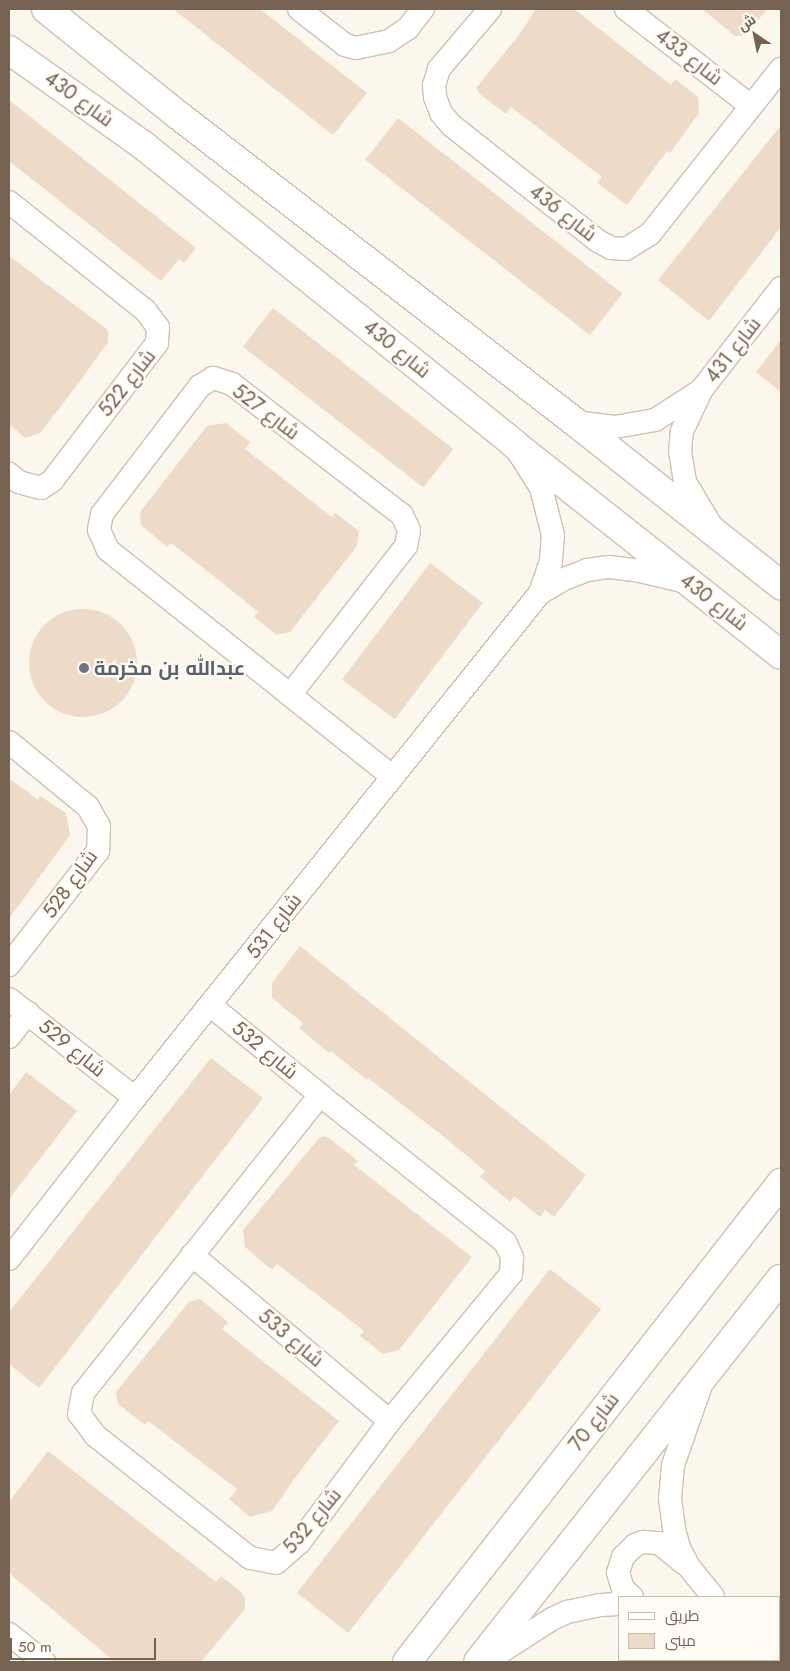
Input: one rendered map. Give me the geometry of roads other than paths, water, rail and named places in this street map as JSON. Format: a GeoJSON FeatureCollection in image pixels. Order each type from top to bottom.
{"type":"FeatureCollection","features":[{"type":"Feature","properties":{"kind":"street"},"geometry":{"type":"LineString","coordinates":[[46,9],[194,127],[576,422],[781,585]]}},
{"type":"Feature","properties":{"kind":"street"},"geometry":{"type":"LineString","coordinates":[[299,9],[345,45],[356,48],[390,41],[408,28],[423,9]]}},
{"type":"Feature","properties":{"kind":"street","name":"شارع 436"},"geometry":{"type":"LineString","coordinates":[[490,9],[439,70],[434,85],[435,97],[441,113],[450,125],[598,241],[611,248],[626,249],[650,234],[781,69]]}},
{"type":"Feature","properties":{"kind":"street","name":"شارع 433"},"geometry":{"type":"LineString","coordinates":[[626,9],[751,106]]}},
{"type":"Feature","properties":{"kind":"street","name":"شارع 430"},"geometry":{"type":"LineString","coordinates":[[9,50],[144,146],[514,444],[781,655]]}},
{"type":"Feature","properties":{"kind":"street","name":"شارع 522"},"geometry":{"type":"LineString","coordinates":[[9,202],[144,310],[158,327],[157,344],[52,481],[41,488],[19,482],[9,474]]}},
{"type":"Feature","properties":{"kind":"street","name":"شارع 431"},"geometry":{"type":"LineString","coordinates":[[713,530],[685,482],[680,452],[682,431],[702,389],[781,288]]}},
{"type":"Feature","properties":{"kind":"street","name":"شارع 527"},"geometry":{"type":"LineString","coordinates":[[290,695],[406,546],[408,530],[402,515],[232,384],[213,378],[200,386],[102,514],[99,530],[108,550],[290,695],[392,776]]}},
{"type":"Feature","properties":{"kind":"street","name":"شارع 431"},"geometry":{"type":"LineString","coordinates":[[576,422],[615,427],[655,420],[702,389]]}},
{"type":"Feature","properties":{"kind":"street","name":"شارع 531"},"geometry":{"type":"LineString","coordinates":[[9,1259],[135,1098],[211,1006],[392,776],[540,593],[551,561],[553,535],[540,488],[514,444]]}},
{"type":"Feature","properties":{"kind":"street","name":"شارع 531"},"geometry":{"type":"LineString","coordinates":[[540,593],[587,570],[608,567],[640,571],[690,583]]}},
{"type":"Feature","properties":{"kind":"street","name":"شارع 528"},"geometry":{"type":"LineString","coordinates":[[9,742],[88,806],[99,826],[98,851],[9,966]]}},
{"type":"Feature","properties":{"kind":"street","name":"شارع 529"},"geometry":{"type":"LineString","coordinates":[[9,999],[135,1098]]}},
{"type":"Feature","properties":{"kind":"street","name":"شارع 532"},"geometry":{"type":"LineString","coordinates":[[211,1006],[505,1242],[512,1256],[511,1274],[390,1421],[299,1543],[276,1563],[250,1558],[95,1435],[79,1414],[84,1393],[320,1095]]}},
{"type":"Feature","properties":{"kind":"street"},"geometry":{"type":"LineString","coordinates":[[9,1037],[28,1013]]}},
{"type":"Feature","properties":{"kind":"street","name":"شارع 70"},"geometry":{"type":"LineString","coordinates":[[407,1662],[781,1182]]}},
{"type":"Feature","properties":{"kind":"street","name":"شارع 533"},"geometry":{"type":"LineString","coordinates":[[192,1255],[390,1421]]}},
{"type":"Feature","properties":{"kind":"street"},"geometry":{"type":"LineString","coordinates":[[478,1662],[781,1279]]}},
{"type":"Feature","properties":{"kind":"street"},"geometry":{"type":"LineString","coordinates":[[689,1567],[674,1533],[670,1508],[670,1482],[673,1465],[703,1379]]}},
{"type":"Feature","properties":{"kind":"street"},"geometry":{"type":"LineString","coordinates":[[631,1596],[623,1589],[618,1573],[622,1557],[635,1545],[642,1542],[659,1543],[689,1567],[712,1596]]}},
{"type":"Feature","properties":{"kind":"street"},"geometry":{"type":"LineString","coordinates":[[485,1662],[559,1616],[582,1608],[618,1604]]}},
{"type":"Feature","properties":{"kind":"street"},"geometry":{"type":"LineString","coordinates":[[9,1634],[44,1662]]}},
{"type":"Feature","properties":{"kind":"place","name":"عبدالله بن مخرمة"},"geometry":{"type":"Point","coordinates":[84,668]}}]}
